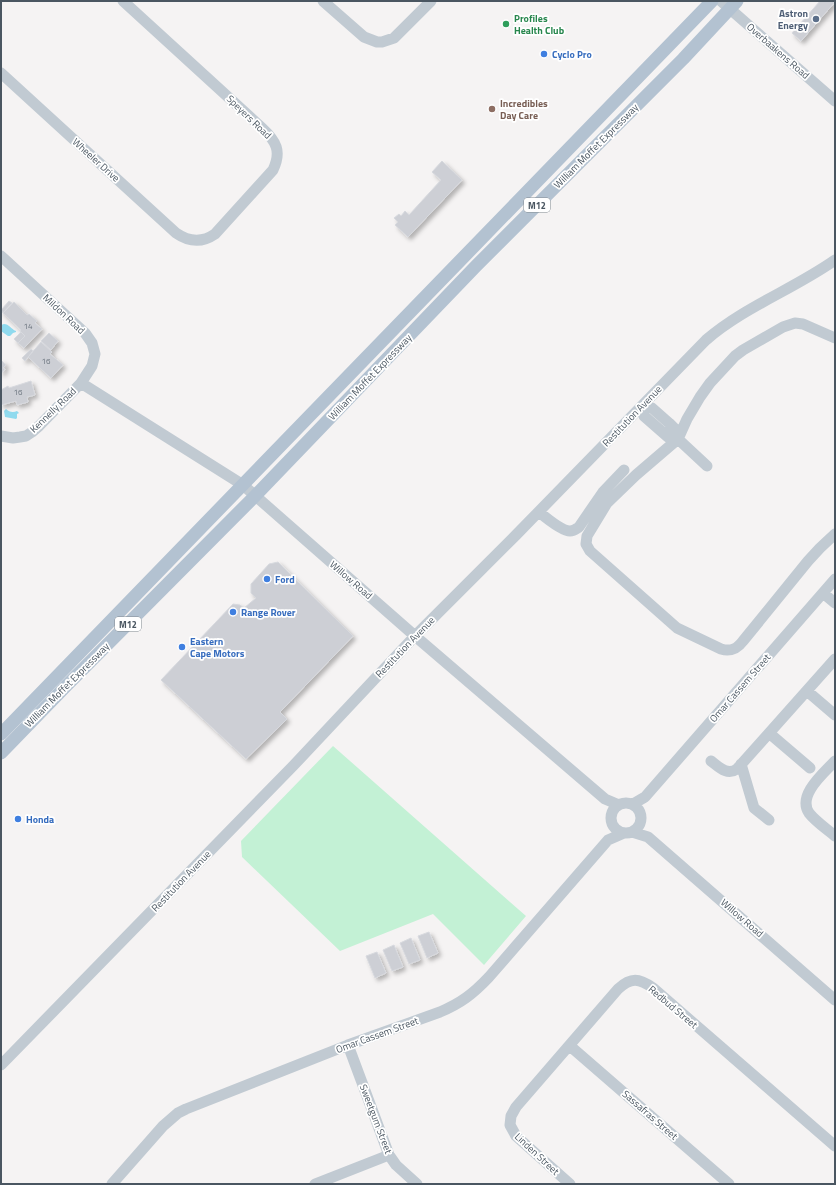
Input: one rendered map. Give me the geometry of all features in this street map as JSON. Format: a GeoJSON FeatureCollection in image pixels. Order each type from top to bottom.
{"type":"FeatureCollection","features":[{"type":"Feature","properties":{"kind":"main road","name":"William Moffet Expressway"},"geometry":{"type":"LineString","coordinates":[[1,734],[712,1]]}},
{"type":"Feature","properties":{"kind":"main road","name":"William Moffet Expressway"},"geometry":{"type":"LineString","coordinates":[[1,753],[255,496],[476,266],[683,59],[730,4]]}},
{"type":"Feature","properties":{"kind":"street","name":"Speyers Road"},"geometry":{"type":"LineString","coordinates":[[123,1],[262,128],[276,145],[277,158],[273,170],[215,234],[206,239],[196,241]]}},
{"type":"Feature","properties":{"kind":"street"},"geometry":{"type":"LineString","coordinates":[[323,1],[364,37],[372,41],[382,42],[394,38],[431,1]]}},
{"type":"Feature","properties":{"kind":"street","name":"Overbaakens Road"},"geometry":{"type":"LineString","coordinates":[[730,4],[835,100]]}},
{"type":"Feature","properties":{"kind":"street","name":"Wheeler Drive"},"geometry":{"type":"LineString","coordinates":[[1,73],[176,233],[185,239],[196,241]]}},
{"type":"Feature","properties":{"kind":"street","name":"Mildon Road"},"geometry":{"type":"LineString","coordinates":[[1,256],[89,338],[95,354],[94,361],[81,383]]}},
{"type":"Feature","properties":{"kind":"street","name":"Restitution Avenue"},"geometry":{"type":"LineString","coordinates":[[1,1065],[293,766],[415,636],[539,512],[696,350],[718,330],[734,319],[818,272],[835,260]]}},
{"type":"Feature","properties":{"kind":"street"},"geometry":{"type":"LineString","coordinates":[[835,338],[803,324],[795,323],[783,327],[734,356],[710,383],[690,413],[678,438],[636,475],[608,503],[589,531],[585,540],[590,551],[677,628],[721,650],[727,651],[738,647],[743,642],[808,561],[835,534]]}},
{"type":"Feature","properties":{"kind":"street","name":"Willow Road"},"geometry":{"type":"LineString","coordinates":[[81,383],[243,485],[415,636],[616,808]]}},
{"type":"Feature","properties":{"kind":"street","name":"Kennelly Road"},"geometry":{"type":"LineString","coordinates":[[1,436],[13,438],[26,436],[39,426],[81,383]]}},
{"type":"Feature","properties":{"kind":"street"},"geometry":{"type":"LineString","coordinates":[[643,405],[652,408],[669,423],[676,430],[678,438],[707,466]]}},
{"type":"Feature","properties":{"kind":"street"},"geometry":{"type":"LineString","coordinates":[[539,512],[562,528],[571,531],[575,530],[579,527],[603,492],[624,470]]}},
{"type":"Feature","properties":{"kind":"street","name":"Omar Cassem Street"},"geometry":{"type":"LineString","coordinates":[[638,812],[645,797],[835,579]]}},
{"type":"Feature","properties":{"kind":"street"},"geometry":{"type":"LineString","coordinates":[[823,592],[835,603]]}},
{"type":"Feature","properties":{"kind":"street"},"geometry":{"type":"LineString","coordinates":[[710,761],[726,771],[730,772],[737,769],[835,659]]}},
{"type":"Feature","properties":{"kind":"street"},"geometry":{"type":"LineString","coordinates":[[807,691],[835,715]]}},
{"type":"Feature","properties":{"kind":"street"},"geometry":{"type":"LineString","coordinates":[[769,733],[810,768]]}},
{"type":"Feature","properties":{"kind":"street"},"geometry":{"type":"LineString","coordinates":[[835,761],[812,788],[807,796],[806,805],[810,814],[835,836]]}},
{"type":"Feature","properties":{"kind":"street"},"geometry":{"type":"LineString","coordinates":[[741,764],[754,808],[769,820]]}},
{"type":"Feature","properties":{"kind":"street"},"geometry":{"type":"LineString","coordinates":[[628,802],[638,812],[638,828],[628,832],[617,830],[612,824],[611,820],[616,808],[628,802]]}},
{"type":"Feature","properties":{"kind":"street","name":"Willow Road"},"geometry":{"type":"LineString","coordinates":[[638,812],[648,837]]}},
{"type":"Feature","properties":{"kind":"street","name":"Omar Cassem Street"},"geometry":{"type":"LineString","coordinates":[[112,1184],[163,1126],[178,1113],[348,1045],[440,1012],[452,1007],[471,995],[489,977],[608,840],[612,824]]}},
{"type":"Feature","properties":{"kind":"street","name":"Willow Road"},"geometry":{"type":"LineString","coordinates":[[628,832],[648,837],[835,1000]]}},
{"type":"Feature","properties":{"kind":"street","name":"Omar Cassem Street"},"geometry":{"type":"LineString","coordinates":[[608,840],[628,832]]}},
{"type":"Feature","properties":{"kind":"street","name":"Redbud Street"},"geometry":{"type":"LineString","coordinates":[[510,1120],[516,1107],[622,985],[633,980],[643,982],[653,988],[835,1146]]}},
{"type":"Feature","properties":{"kind":"street","name":"Sweetgum Street"},"geometry":{"type":"LineString","coordinates":[[348,1045],[389,1155],[396,1165],[417,1184]]}},
{"type":"Feature","properties":{"kind":"street","name":"Sassafras Street"},"geometry":{"type":"LineString","coordinates":[[570,1046],[730,1184]]}},
{"type":"Feature","properties":{"kind":"street","name":"Linden Street"},"geometry":{"type":"LineString","coordinates":[[510,1120],[511,1129],[516,1136],[570,1184]]}},
{"type":"Feature","properties":{"kind":"street"},"geometry":{"type":"LineString","coordinates":[[315,1184],[389,1155]]}},
{"type":"Feature","properties":{"kind":"green space"},"geometry":{"type":"Polygon","coordinates":[[[333,746],[526,916],[484,965],[433,914],[340,951],[242,857],[241,841],[333,746]]]}},
{"type":"Feature","properties":{"kind":"water"},"geometry":{"type":"Polygon","coordinates":[[[4,324],[16,332],[8,336],[1,331],[1,325],[4,324]]]}},
{"type":"Feature","properties":{"kind":"water"},"geometry":{"type":"Polygon","coordinates":[[[6,409],[11,412],[17,411],[19,413],[17,414],[17,418],[5,417],[4,411],[6,409]]]}},
{"type":"Feature","properties":{"kind":"building"},"geometry":{"type":"Polygon","coordinates":[[[820,1],[832,1],[834,3],[801,41],[792,33],[820,1]]]}},
{"type":"Feature","properties":{"kind":"building"},"geometry":{"type":"Polygon","coordinates":[[[442,161],[462,180],[408,237],[395,225],[398,222],[394,218],[399,214],[401,216],[405,211],[409,215],[441,180],[432,172],[442,161]]]}},
{"type":"Feature","properties":{"kind":"building"},"geometry":{"type":"Polygon","coordinates":[[[9,301],[12,303],[3,313],[1,310],[9,301]]]}},
{"type":"Feature","properties":{"kind":"building"},"geometry":{"type":"Polygon","coordinates":[[[14,302],[27,315],[29,314],[37,321],[35,323],[42,329],[24,348],[18,343],[25,336],[20,331],[21,330],[3,313],[14,302]]]}},
{"type":"Feature","properties":{"kind":"building"},"geometry":{"type":"Polygon","coordinates":[[[21,332],[25,336],[18,343],[14,339],[21,332]]]}},
{"type":"Feature","properties":{"kind":"building"},"geometry":{"type":"Polygon","coordinates":[[[49,333],[58,341],[51,350],[41,341],[49,333]]]}},
{"type":"Feature","properties":{"kind":"building"},"geometry":{"type":"Polygon","coordinates":[[[41,342],[52,352],[50,354],[63,365],[51,378],[28,357],[41,342]]]}},
{"type":"Feature","properties":{"kind":"building"},"geometry":{"type":"Polygon","coordinates":[[[31,349],[33,351],[25,361],[22,358],[31,349]]]}},
{"type":"Feature","properties":{"kind":"building"},"geometry":{"type":"Polygon","coordinates":[[[1,360],[6,365],[1,374],[1,360]]]}},
{"type":"Feature","properties":{"kind":"building"},"geometry":{"type":"Polygon","coordinates":[[[31,381],[35,395],[27,397],[28,402],[17,405],[16,401],[1,405],[1,390],[8,386],[9,388],[31,381]]]}},
{"type":"Feature","properties":{"kind":"building"},"geometry":{"type":"Polygon","coordinates":[[[278,562],[353,636],[280,712],[287,719],[246,759],[161,680],[233,604],[240,605],[244,608],[256,598],[251,593],[251,584],[269,564],[278,562]]]}},
{"type":"Feature","properties":{"kind":"building"},"geometry":{"type":"Polygon","coordinates":[[[429,932],[438,953],[427,958],[418,936],[429,932]]]}},
{"type":"Feature","properties":{"kind":"building"},"geometry":{"type":"Polygon","coordinates":[[[411,938],[420,960],[409,964],[400,943],[411,938]]]}},
{"type":"Feature","properties":{"kind":"building"},"geometry":{"type":"Polygon","coordinates":[[[394,945],[403,967],[392,971],[383,950],[394,945]]]}},
{"type":"Feature","properties":{"kind":"building"},"geometry":{"type":"Polygon","coordinates":[[[377,952],[386,973],[375,978],[366,956],[377,952]]]}},
{"type":"Feature","properties":{"kind":"place","name":"Astron Energy"},"geometry":{"type":"Point","coordinates":[816,19]}},
{"type":"Feature","properties":{"kind":"place","name":"Profiles Health Club"},"geometry":{"type":"Point","coordinates":[506,24]}},
{"type":"Feature","properties":{"kind":"place","name":"Cyclo Pro"},"geometry":{"type":"Point","coordinates":[544,54]}},
{"type":"Feature","properties":{"kind":"place","name":"Incredibles Day Care"},"geometry":{"type":"Point","coordinates":[492,109]}},
{"type":"Feature","properties":{"kind":"place","name":"Ford"},"geometry":{"type":"Point","coordinates":[267,579]}},
{"type":"Feature","properties":{"kind":"place","name":"Range Rover"},"geometry":{"type":"Point","coordinates":[233,612]}},
{"type":"Feature","properties":{"kind":"place","name":"Eastern Cape Motors"},"geometry":{"type":"Point","coordinates":[182,647]}},
{"type":"Feature","properties":{"kind":"place","name":"Honda"},"geometry":{"type":"Point","coordinates":[18,819]}}]}
